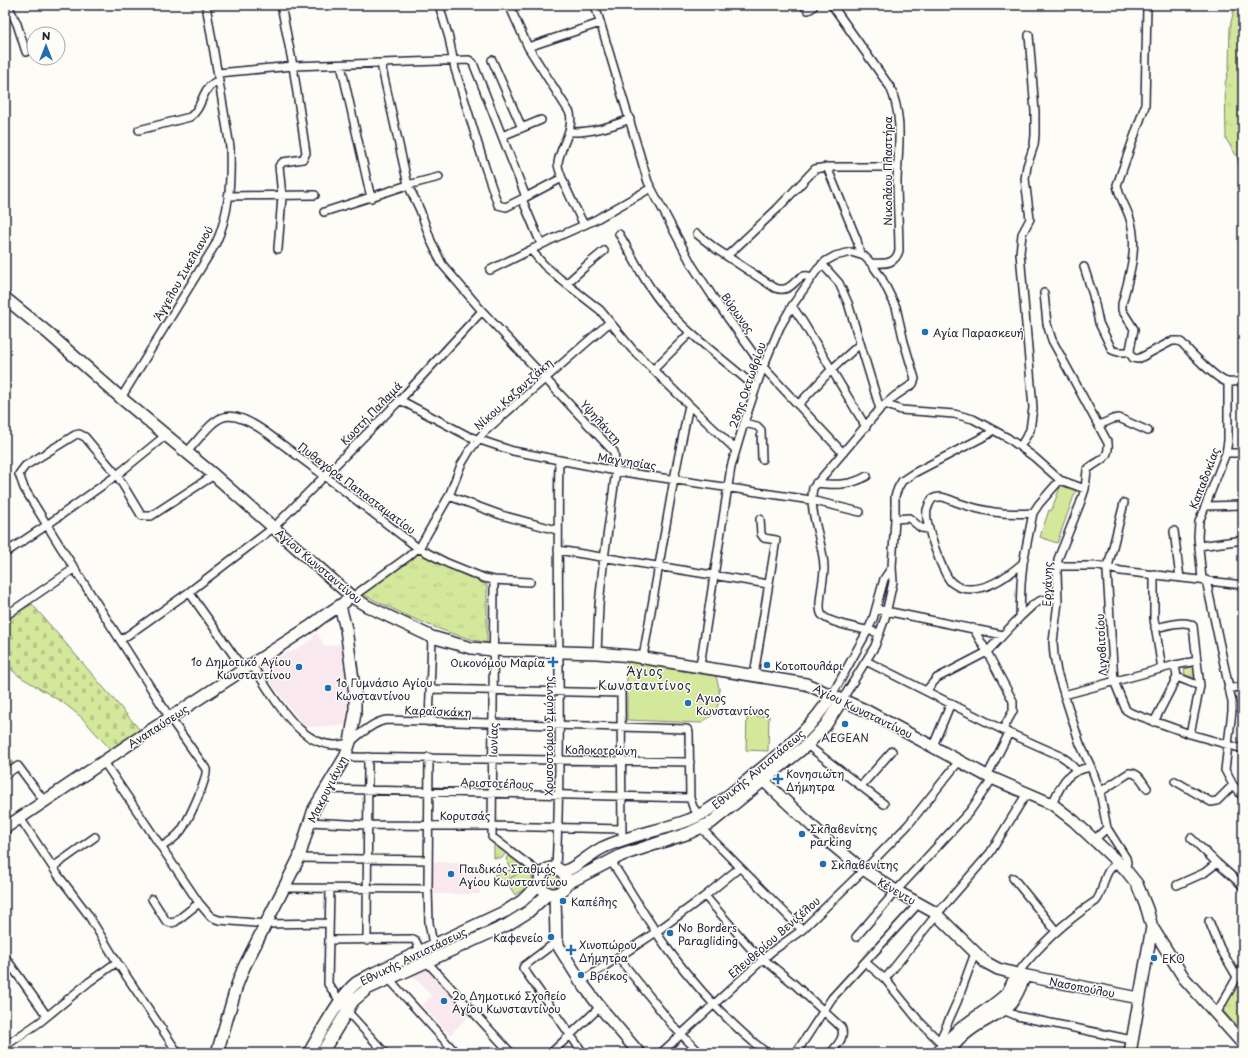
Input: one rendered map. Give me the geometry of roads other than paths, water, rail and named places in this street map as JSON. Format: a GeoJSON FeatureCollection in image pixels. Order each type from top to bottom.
{"type":"FeatureCollection","features":[{"type":"Feature","properties":{"kind":"main road","name":"Αγίου Κωνσταντίνου"},"geometry":{"type":"LineString","coordinates":[[5,298],[48,333],[121,398],[214,475],[354,598],[432,637],[471,648],[559,653],[596,653],[643,657],[806,684],[842,700],[960,760],[990,777],[1052,804],[1074,821],[1122,866],[1137,884],[1147,909],[1152,927]]}},
{"type":"Feature","properties":{"kind":"main road","name":"Αναπαύσεως"},"geometry":{"type":"LineString","coordinates":[[5,828],[131,743],[312,625],[323,622],[354,598]]}},
{"type":"Feature","properties":{"kind":"main road","name":"Μακρυγιάννη"},"geometry":{"type":"LineString","coordinates":[[217,1053],[240,977],[299,858],[314,809],[327,790],[345,757],[350,742],[355,713],[355,694],[347,635],[340,608]]}},
{"type":"Feature","properties":{"kind":"main road","name":"Εθνικής Αντιστάσεως"},"geometry":{"type":"LineString","coordinates":[[559,870],[571,868],[601,849],[622,840],[669,827],[710,809],[733,792],[800,736],[817,717],[832,695]]}},
{"type":"Feature","properties":{"kind":"main road","name":"Εθνικής Αντιστάσεως"},"geometry":{"type":"LineString","coordinates":[[566,884],[580,878],[610,860],[701,828],[723,814],[807,745],[824,726],[842,700]]}},
{"type":"Feature","properties":{"kind":"main road","name":"Κένεντυ"},"geometry":{"type":"LineString","coordinates":[[764,781],[832,844],[864,870],[896,891],[937,914],[975,953],[991,966],[1021,975]]}},
{"type":"Feature","properties":{"kind":"main road"},"geometry":{"type":"LineString","coordinates":[[546,870],[559,870],[566,879],[566,884],[563,890],[552,894],[544,890],[541,879],[546,870]]}},
{"type":"Feature","properties":{"kind":"main road","name":"Εθνικής Αντιστάσεως"},"geometry":{"type":"LineString","coordinates":[[322,1053],[353,987],[362,980],[420,950],[506,911],[522,901],[541,879]]}},
{"type":"Feature","properties":{"kind":"main road","name":"Εθνικής Αντιστάσεως"},"geometry":{"type":"LineString","coordinates":[[309,1053],[344,1006],[367,990],[426,961],[489,934],[528,912],[552,894]]}},
{"type":"Feature","properties":{"kind":"main road"},"geometry":{"type":"LineString","coordinates":[[552,894],[556,942],[558,947],[581,982],[600,1007],[639,1053]]}},
{"type":"Feature","properties":{"kind":"main road"},"geometry":{"type":"LineString","coordinates":[[1130,1053],[1152,927]]}},
{"type":"Feature","properties":{"kind":"main road"},"geometry":{"type":"LineString","coordinates":[[1152,927],[1184,978],[1243,1044]]}},
{"type":"Feature","properties":{"kind":"main road"},"geometry":{"type":"LineString","coordinates":[[942,1048],[958,1041],[978,1024],[1003,1010],[1012,1002],[1021,975]]}},
{"type":"Feature","properties":{"kind":"main road"},"geometry":{"type":"LineString","coordinates":[[942,1048],[953,1034],[1003,997],[1021,975]]}},
{"type":"Feature","properties":{"kind":"main road","name":"Νασοπούλου"},"geometry":{"type":"LineString","coordinates":[[1021,975],[1139,998]]}},
{"type":"Feature","properties":{"kind":"street"},"geometry":{"type":"LineString","coordinates":[[8,5],[17,24],[26,52]]}},
{"type":"Feature","properties":{"kind":"street","name":"Άγγελου Σικελιανού"},"geometry":{"type":"LineString","coordinates":[[121,398],[215,245],[225,219],[228,196],[230,147],[206,5]]}},
{"type":"Feature","properties":{"kind":"street"},"geometry":{"type":"LineString","coordinates":[[278,249],[282,196],[279,166],[283,162],[303,159],[306,153],[293,66],[281,5]]}},
{"type":"Feature","properties":{"kind":"street"},"geometry":{"type":"LineString","coordinates":[[439,5],[449,38],[453,62],[498,205],[506,207],[562,178]]}},
{"type":"Feature","properties":{"kind":"street"},"geometry":{"type":"LineString","coordinates":[[509,5],[528,47],[568,109],[571,120],[569,132],[558,162],[558,167],[584,226]]}},
{"type":"Feature","properties":{"kind":"street","name":"Βύρωνος"},"geometry":{"type":"LineString","coordinates":[[595,5],[651,188],[692,265],[763,367],[844,453]]}},
{"type":"Feature","properties":{"kind":"street"},"geometry":{"type":"LineString","coordinates":[[803,5],[806,10],[812,8],[814,5]]}},
{"type":"Feature","properties":{"kind":"street","name":"Νικολάου Πλαστήρα"},"geometry":{"type":"LineString","coordinates":[[832,5],[887,81],[896,105],[900,147],[898,167],[898,253],[895,259],[890,263],[871,263]]}},
{"type":"Feature","properties":{"kind":"street"},"geometry":{"type":"LineString","coordinates":[[1147,5],[1145,106],[1117,185],[1132,226],[1133,234],[1132,266],[1122,307],[1134,329],[1130,352],[1133,358],[1138,359],[1171,342],[1178,341],[1182,343],[1213,374],[1228,382],[1243,381]]}},
{"type":"Feature","properties":{"kind":"street"},"geometry":{"type":"LineString","coordinates":[[528,47],[600,23]]}},
{"type":"Feature","properties":{"kind":"street"},"geometry":{"type":"LineString","coordinates":[[1020,447],[1030,430],[1033,408],[1020,254],[1020,239],[1024,229],[1030,221],[1031,216],[1025,179],[1027,166],[1034,145],[1035,135],[1035,112],[1029,35]]}},
{"type":"Feature","properties":{"kind":"street"},"geometry":{"type":"LineString","coordinates":[[139,130],[190,117],[196,111],[207,88],[219,76],[293,66],[453,62],[469,60],[473,64],[502,136],[541,244]]}},
{"type":"Feature","properties":{"kind":"street"},"geometry":{"type":"LineString","coordinates":[[492,60],[522,128]]}},
{"type":"Feature","properties":{"kind":"street","name":"Υψηλάντη"},"geometry":{"type":"LineString","coordinates":[[381,64],[408,185],[442,264],[482,311],[611,448],[615,456],[616,471],[598,605],[596,653]]}},
{"type":"Feature","properties":{"kind":"street"},"geometry":{"type":"LineString","coordinates":[[341,65],[370,198]]}},
{"type":"Feature","properties":{"kind":"street"},"geometry":{"type":"LineString","coordinates":[[569,132],[579,133],[595,130],[630,119]]}},
{"type":"Feature","properties":{"kind":"street"},"geometry":{"type":"LineString","coordinates":[[502,136],[541,120]]}},
{"type":"Feature","properties":{"kind":"street"},"geometry":{"type":"LineString","coordinates":[[827,166],[857,240],[860,254],[866,257],[871,263],[892,297],[898,313],[904,342],[915,381],[883,406],[813,488],[812,500],[824,566],[820,606],[821,613],[825,618],[831,621],[880,633]]}},
{"type":"Feature","properties":{"kind":"street"},"geometry":{"type":"LineString","coordinates":[[727,256],[786,201],[812,171],[827,166],[898,167]]}},
{"type":"Feature","properties":{"kind":"street"},"geometry":{"type":"LineString","coordinates":[[324,212],[408,185],[439,177]]}},
{"type":"Feature","properties":{"kind":"street"},"geometry":{"type":"LineString","coordinates":[[490,270],[541,244],[600,218],[651,188]]}},
{"type":"Feature","properties":{"kind":"street"},"geometry":{"type":"LineString","coordinates":[[228,196],[315,195]]}},
{"type":"Feature","properties":{"kind":"street"},"geometry":{"type":"LineString","coordinates":[[619,234],[657,298],[690,333],[756,388]]}},
{"type":"Feature","properties":{"kind":"street"},"geometry":{"type":"LineString","coordinates":[[697,234],[767,284],[778,289],[783,290],[788,288],[801,276],[807,275],[812,277]]}},
{"type":"Feature","properties":{"kind":"street"},"geometry":{"type":"LineString","coordinates":[[531,250],[544,265],[600,310],[632,349],[736,450]]}},
{"type":"Feature","properties":{"kind":"street"},"geometry":{"type":"LineString","coordinates":[[566,284],[604,251]]}},
{"type":"Feature","properties":{"kind":"street","name":"28ης Οκτωβρίου"},"geometry":{"type":"LineString","coordinates":[[700,666],[728,488],[736,450],[763,367],[777,333],[792,306],[822,264],[830,258],[840,254],[851,252],[860,254]]}},
{"type":"Feature","properties":{"kind":"street"},"geometry":{"type":"LineString","coordinates":[[822,264],[842,288],[860,344],[883,406]]}},
{"type":"Feature","properties":{"kind":"street"},"geometry":{"type":"LineString","coordinates":[[1084,267],[1093,295],[1099,324],[1112,350],[1118,352],[1130,352]]}},
{"type":"Feature","properties":{"kind":"street","name":"Εργάνης"},"geometry":{"type":"LineString","coordinates":[[1044,292],[1048,324],[1052,340],[1108,441],[1108,451],[1103,459],[1087,470],[1080,504],[1060,553],[1057,566],[1058,598],[1053,642],[1057,672],[1080,744],[1091,767],[1100,792],[1107,828],[1126,858],[1127,863],[1122,866]]}},
{"type":"Feature","properties":{"kind":"street"},"geometry":{"type":"LineString","coordinates":[[792,306],[804,322],[866,427]]}},
{"type":"Feature","properties":{"kind":"street","name":"Κωστή Παλαμά"},"geometry":{"type":"LineString","coordinates":[[121,640],[189,592],[273,528],[400,400],[482,311]]}},
{"type":"Feature","properties":{"kind":"street","name":"Νίκου Καζαντζάκη"},"geometry":{"type":"LineString","coordinates":[[354,598],[418,548],[449,496],[460,465],[478,440],[495,422],[610,322]]}},
{"type":"Feature","properties":{"kind":"street"},"geometry":{"type":"LineString","coordinates":[[653,370],[690,333]]}},
{"type":"Feature","properties":{"kind":"street"},"geometry":{"type":"LineString","coordinates":[[798,405],[832,369],[860,344]]}},
{"type":"Feature","properties":{"kind":"street","name":"Καπαδοκίας"},"geometry":{"type":"LineString","coordinates":[[1228,382],[1228,441],[1226,453],[1199,522],[1199,546],[1204,579],[1232,702],[1225,770],[1233,785],[1243,797]]}},
{"type":"Feature","properties":{"kind":"street","name":"Μαγνησίας"},"geometry":{"type":"LineString","coordinates":[[400,400],[459,432],[478,440],[513,451],[616,471],[812,500],[860,512]]}},
{"type":"Feature","properties":{"kind":"street"},"geometry":{"type":"LineString","coordinates":[[643,657],[674,479],[689,405]]}},
{"type":"Feature","properties":{"kind":"street"},"geometry":{"type":"LineString","coordinates":[[883,406],[901,410],[962,415],[992,429],[1020,447],[1060,480],[1084,489]]}},
{"type":"Feature","properties":{"kind":"street","name":"Πυθαγόρα Παπασταματίου"},"geometry":{"type":"LineString","coordinates":[[187,452],[215,421],[225,416],[242,418],[255,425],[418,548],[477,575],[494,580],[530,582]]}},
{"type":"Feature","properties":{"kind":"street"},"geometry":{"type":"LineString","coordinates":[[1099,425],[1119,418],[1148,431]]}},
{"type":"Feature","properties":{"kind":"street"},"geometry":{"type":"LineString","coordinates":[[744,423],[757,426],[760,430],[762,458]]}},
{"type":"Feature","properties":{"kind":"street","name":"Εθνικής Αντιστάσεως"},"geometry":{"type":"LineString","coordinates":[[842,700],[875,646],[887,611],[893,582],[892,567],[896,492],[906,478],[916,471],[989,434],[992,429]]}},
{"type":"Feature","properties":{"kind":"street"},"geometry":{"type":"LineString","coordinates":[[161,847],[182,829],[202,788],[206,773],[204,765],[170,718],[47,525],[20,480],[19,474],[25,466],[75,435],[79,434],[85,436],[116,476],[141,515],[147,517],[151,516],[214,475]]}},
{"type":"Feature","properties":{"kind":"street"},"geometry":{"type":"LineString","coordinates":[[5,553],[116,476],[166,435]]}},
{"type":"Feature","properties":{"kind":"street"},"geometry":{"type":"LineString","coordinates":[[1226,453],[1243,453]]}},
{"type":"Feature","properties":{"kind":"street","name":"Χρυσοστόμου Σμύρνης"},"geometry":{"type":"LineString","coordinates":[[558,460],[559,870]]}},
{"type":"Feature","properties":{"kind":"street"},"geometry":{"type":"LineString","coordinates":[[816,483],[838,485],[857,481],[867,476]]}},
{"type":"Feature","properties":{"kind":"street"},"geometry":{"type":"LineString","coordinates":[[1020,616],[1023,563],[1033,513],[1060,480]]}},
{"type":"Feature","properties":{"kind":"street"},"geometry":{"type":"LineString","coordinates":[[449,496],[501,515],[557,530]]}},
{"type":"Feature","properties":{"kind":"street"},"geometry":{"type":"LineString","coordinates":[[1023,563],[1005,577],[984,586],[967,588],[957,586],[952,582],[947,574],[929,529],[927,510],[932,500],[936,497],[946,497],[968,506],[994,513],[1033,513]]}},
{"type":"Feature","properties":{"kind":"street","name":"Λιγοβιτσίου"},"geometry":{"type":"LineString","coordinates":[[1124,503],[1108,567],[1114,681],[1126,710],[1154,722],[1228,746],[1243,749]]}},
{"type":"Feature","properties":{"kind":"street"},"geometry":{"type":"LineString","coordinates":[[1206,506],[1243,505]]}},
{"type":"Feature","properties":{"kind":"street"},"geometry":{"type":"LineString","coordinates":[[895,519],[909,518],[922,528],[929,529]]}},
{"type":"Feature","properties":{"kind":"street"},"geometry":{"type":"LineString","coordinates":[[754,675],[776,540],[764,538],[760,520]]}},
{"type":"Feature","properties":{"kind":"street"},"geometry":{"type":"LineString","coordinates":[[1174,531],[1180,578]]}},
{"type":"Feature","properties":{"kind":"street"},"geometry":{"type":"LineString","coordinates":[[1199,546],[1243,540]]}},
{"type":"Feature","properties":{"kind":"street"},"geometry":{"type":"LineString","coordinates":[[558,550],[768,584]]}},
{"type":"Feature","properties":{"kind":"street"},"geometry":{"type":"LineString","coordinates":[[1057,566],[1093,565],[1121,571],[1243,584]]}},
{"type":"Feature","properties":{"kind":"street","name":"Εθνικής Αντιστάσεως"},"geometry":{"type":"LineString","coordinates":[[832,695],[868,630],[876,609],[884,578],[892,567]]}},
{"type":"Feature","properties":{"kind":"street"},"geometry":{"type":"LineString","coordinates":[[5,616],[75,568]]}},
{"type":"Feature","properties":{"kind":"street"},"geometry":{"type":"LineString","coordinates":[[1154,574],[1155,628],[1162,669]]}},
{"type":"Feature","properties":{"kind":"street","name":"Ιωνίας"},"geometry":{"type":"LineString","coordinates":[[494,580],[492,759],[493,838],[541,879]]}},
{"type":"Feature","properties":{"kind":"street"},"geometry":{"type":"LineString","coordinates":[[189,592],[248,668],[303,733],[314,740],[326,744],[340,745],[350,742]]}},
{"type":"Feature","properties":{"kind":"street"},"geometry":{"type":"LineString","coordinates":[[926,691],[937,678],[987,652],[1020,616],[1038,601],[1058,598]]}},
{"type":"Feature","properties":{"kind":"street"},"geometry":{"type":"LineString","coordinates":[[876,609],[1003,635]]}},
{"type":"Feature","properties":{"kind":"street"},"geometry":{"type":"LineString","coordinates":[[1155,628],[1185,622],[1191,623],[1193,626],[1200,686],[1190,734]]}},
{"type":"Feature","properties":{"kind":"street"},"geometry":{"type":"LineString","coordinates":[[856,937],[896,891],[970,811],[990,777],[1013,711],[1013,701],[973,628]]}},
{"type":"Feature","properties":{"kind":"street"},"geometry":{"type":"LineString","coordinates":[[429,722],[432,637]]}},
{"type":"Feature","properties":{"kind":"street"},"geometry":{"type":"LineString","coordinates":[[866,661],[1006,731],[1065,758],[1076,770]]}},
{"type":"Feature","properties":{"kind":"street"},"geometry":{"type":"LineString","coordinates":[[1064,695],[1197,661]]}},
{"type":"Feature","properties":{"kind":"street"},"geometry":{"type":"LineString","coordinates":[[1154,722],[1177,677],[1175,666]]}},
{"type":"Feature","properties":{"kind":"street"},"geometry":{"type":"LineString","coordinates":[[1177,677],[1200,686]]}},
{"type":"Feature","properties":{"kind":"street"},"geometry":{"type":"LineString","coordinates":[[1228,689],[1243,686]]}},
{"type":"Feature","properties":{"kind":"street"},"geometry":{"type":"LineString","coordinates":[[430,689],[621,693],[622,840]]}},
{"type":"Feature","properties":{"kind":"street"},"geometry":{"type":"LineString","coordinates":[[933,746],[951,704]]}},
{"type":"Feature","properties":{"kind":"street","name":"Καραϊσκάκη"},"geometry":{"type":"LineString","coordinates":[[350,742],[370,727],[381,721],[395,720],[684,729],[689,732],[690,762]]}},
{"type":"Feature","properties":{"kind":"street"},"geometry":{"type":"LineString","coordinates":[[807,745],[884,804]]}},
{"type":"Feature","properties":{"kind":"street"},"geometry":{"type":"LineString","coordinates":[[861,786],[892,751]]}},
{"type":"Feature","properties":{"kind":"street","name":"Κολοκοτρώνη"},"geometry":{"type":"LineString","coordinates":[[345,757],[429,757],[621,762],[690,762]]}},
{"type":"Feature","properties":{"kind":"street"},"geometry":{"type":"LineString","coordinates":[[367,941],[368,757]]}},
{"type":"Feature","properties":{"kind":"street"},"geometry":{"type":"LineString","coordinates":[[429,757],[428,889],[429,923],[433,944]]}},
{"type":"Feature","properties":{"kind":"street","name":"Ελευθερίου Βενιζέλου"},"geometry":{"type":"LineString","coordinates":[[661,1053],[715,1005],[763,959],[802,930],[864,870],[908,825],[960,760]]}},
{"type":"Feature","properties":{"kind":"street"},"geometry":{"type":"LineString","coordinates":[[104,762],[199,903],[211,917],[216,920],[266,924],[329,923]]}},
{"type":"Feature","properties":{"kind":"street"},"geometry":{"type":"LineString","coordinates":[[690,762],[690,798],[693,807],[699,815]]}},
{"type":"Feature","properties":{"kind":"street"},"geometry":{"type":"LineString","coordinates":[[5,775],[18,766],[45,802]]}},
{"type":"Feature","properties":{"kind":"street"},"geometry":{"type":"LineString","coordinates":[[1052,804],[1065,780],[1076,770],[1091,767]]}},
{"type":"Feature","properties":{"kind":"street"},"geometry":{"type":"LineString","coordinates":[[1100,792],[1131,772],[1138,775],[1147,788]]}},
{"type":"Feature","properties":{"kind":"street"},"geometry":{"type":"LineString","coordinates":[[1175,781],[1211,802],[1217,801],[1233,785]]}},
{"type":"Feature","properties":{"kind":"street","name":"Αριστοτέλους"},"geometry":{"type":"LineString","coordinates":[[327,790],[690,798]]}},
{"type":"Feature","properties":{"kind":"street"},"geometry":{"type":"LineString","coordinates":[[885,979],[937,914],[990,853],[1027,794]]}},
{"type":"Feature","properties":{"kind":"street"},"geometry":{"type":"LineString","coordinates":[[20,818],[53,867],[87,913],[117,962],[178,1053]]}},
{"type":"Feature","properties":{"kind":"street","name":"Κορυτσάς"},"geometry":{"type":"LineString","coordinates":[[309,822],[367,825],[622,829]]}},
{"type":"Feature","properties":{"kind":"street"},"geometry":{"type":"LineString","coordinates":[[701,828],[802,930]]}},
{"type":"Feature","properties":{"kind":"street"},"geometry":{"type":"LineString","coordinates":[[1094,840],[1107,828]]}},
{"type":"Feature","properties":{"kind":"street"},"geometry":{"type":"LineString","coordinates":[[53,867],[94,836]]}},
{"type":"Feature","properties":{"kind":"street"},"geometry":{"type":"LineString","coordinates":[[1191,838],[1243,886]]}},
{"type":"Feature","properties":{"kind":"street"},"geometry":{"type":"LineString","coordinates":[[299,858],[428,860]]}},
{"type":"Feature","properties":{"kind":"street"},"geometry":{"type":"LineString","coordinates":[[610,860],[656,932],[681,967],[742,1033],[767,1053]]}},
{"type":"Feature","properties":{"kind":"street"},"geometry":{"type":"LineString","coordinates":[[1177,885],[1204,873],[1217,863]]}},
{"type":"Feature","properties":{"kind":"street"},"geometry":{"type":"LineString","coordinates":[[1021,975],[1026,962],[1056,931],[1098,899],[1110,869],[1122,866]]}},
{"type":"Feature","properties":{"kind":"street"},"geometry":{"type":"LineString","coordinates":[[581,982],[656,932],[705,896],[739,868]]}},
{"type":"Feature","properties":{"kind":"street"},"geometry":{"type":"LineString","coordinates":[[1013,878],[1056,931]]}},
{"type":"Feature","properties":{"kind":"street"},"geometry":{"type":"LineString","coordinates":[[284,888],[428,889]]}},
{"type":"Feature","properties":{"kind":"street"},"geometry":{"type":"LineString","coordinates":[[330,889],[328,984],[344,1006],[386,1053]]}},
{"type":"Feature","properties":{"kind":"street"},"geometry":{"type":"LineString","coordinates":[[705,896],[751,949],[842,1027],[842,1038],[831,1053]]}},
{"type":"Feature","properties":{"kind":"street"},"geometry":{"type":"LineString","coordinates":[[152,899],[166,921],[171,923],[175,922],[199,903]]}},
{"type":"Feature","properties":{"kind":"street"},"geometry":{"type":"LineString","coordinates":[[796,1053],[832,998],[919,904]]}},
{"type":"Feature","properties":{"kind":"street"},"geometry":{"type":"LineString","coordinates":[[1209,921],[1220,948],[1237,977]]}},
{"type":"Feature","properties":{"kind":"street"},"geometry":{"type":"LineString","coordinates":[[329,940],[367,941],[414,939],[420,950]]}},
{"type":"Feature","properties":{"kind":"street"},"geometry":{"type":"LineString","coordinates":[[556,942],[523,968],[583,1053]]}},
{"type":"Feature","properties":{"kind":"street"},"geometry":{"type":"LineString","coordinates":[[942,1048],[975,953]]}},
{"type":"Feature","properties":{"kind":"street"},"geometry":{"type":"LineString","coordinates":[[5,957],[47,1016]]}},
{"type":"Feature","properties":{"kind":"street"},"geometry":{"type":"LineString","coordinates":[[618,957],[656,1005],[700,1053]]}},
{"type":"Feature","properties":{"kind":"street"},"geometry":{"type":"LineString","coordinates":[[426,961],[511,1053]]}},
{"type":"Feature","properties":{"kind":"street"},"geometry":{"type":"LineString","coordinates":[[5,1046],[117,962]]}},
{"type":"Feature","properties":{"kind":"street"},"geometry":{"type":"LineString","coordinates":[[865,962],[885,979],[942,1048]]}},
{"type":"Feature","properties":{"kind":"street"},"geometry":{"type":"LineString","coordinates":[[1216,1014],[1243,967]]}},
{"type":"Feature","properties":{"kind":"street"},"geometry":{"type":"LineString","coordinates":[[389,979],[456,1053]]}},
{"type":"Feature","properties":{"kind":"street"},"geometry":{"type":"LineString","coordinates":[[551,1053],[600,1007]]}},
{"type":"Feature","properties":{"kind":"street"},"geometry":{"type":"LineString","coordinates":[[1003,1010],[1017,1016],[1132,1040]]}},
{"type":"Feature","properties":{"kind":"place","name":"Αγία Παρασκευή"},"geometry":{"type":"Point","coordinates":[925,332]}},
{"type":"Feature","properties":{"kind":"place","name":"Οικονόμου Μαρία"},"geometry":{"type":"Point","coordinates":[553,662]}},
{"type":"Feature","properties":{"kind":"place","name":"Κοτοπουλάρι"},"geometry":{"type":"Point","coordinates":[767,665]}},
{"type":"Feature","properties":{"kind":"place","name":"1ο Δημοτικό Αγίου Κωνσταντίνου"},"geometry":{"type":"Point","coordinates":[299,667]}},
{"type":"Feature","properties":{"kind":"place","name":"1ο Γυμνάσιο Αγίου Κωνσταντίνου"},"geometry":{"type":"Point","coordinates":[328,688]}},
{"type":"Feature","properties":{"kind":"place","name":"Αγιος Κωνσταντίνος"},"geometry":{"type":"Point","coordinates":[688,703]}},
{"type":"Feature","properties":{"kind":"place","name":"AEGEAN"},"geometry":{"type":"Point","coordinates":[845,724]}},
{"type":"Feature","properties":{"kind":"place","name":"Κονησιώτη Δήμητρα"},"geometry":{"type":"Point","coordinates":[778,779]}},
{"type":"Feature","properties":{"kind":"place","name":"Σκλαβενίτης parking"},"geometry":{"type":"Point","coordinates":[802,834]}},
{"type":"Feature","properties":{"kind":"place","name":"Σκλαβενίτης"},"geometry":{"type":"Point","coordinates":[823,864]}},
{"type":"Feature","properties":{"kind":"place","name":"Παιδικός Σταθμός Αγίου Κωνσταντίνου"},"geometry":{"type":"Point","coordinates":[451,874]}},
{"type":"Feature","properties":{"kind":"place","name":"Καπέλης"},"geometry":{"type":"Point","coordinates":[563,901]}},
{"type":"Feature","properties":{"kind":"place","name":"No Borders Paragliding"},"geometry":{"type":"Point","coordinates":[670,933]}},
{"type":"Feature","properties":{"kind":"place","name":"Καφενείο"},"geometry":{"type":"Point","coordinates":[551,937]}},
{"type":"Feature","properties":{"kind":"place","name":"Χινοπώρου Δήμητρα"},"geometry":{"type":"Point","coordinates":[571,950]}},
{"type":"Feature","properties":{"kind":"place","name":"EKO"},"geometry":{"type":"Point","coordinates":[1154,958]}},
{"type":"Feature","properties":{"kind":"place","name":"Βρέκος"},"geometry":{"type":"Point","coordinates":[581,975]}},
{"type":"Feature","properties":{"kind":"place","name":"2ο Δημοτικό Σχολείο Αγίου Κωνσταντίνου"},"geometry":{"type":"Point","coordinates":[444,1001]}},
{"type":"Feature","properties":{"kind":"district","name":"Άγιος Κωνσταντίνος"},"geometry":{"type":"Point","coordinates":[645,678]}}]}
